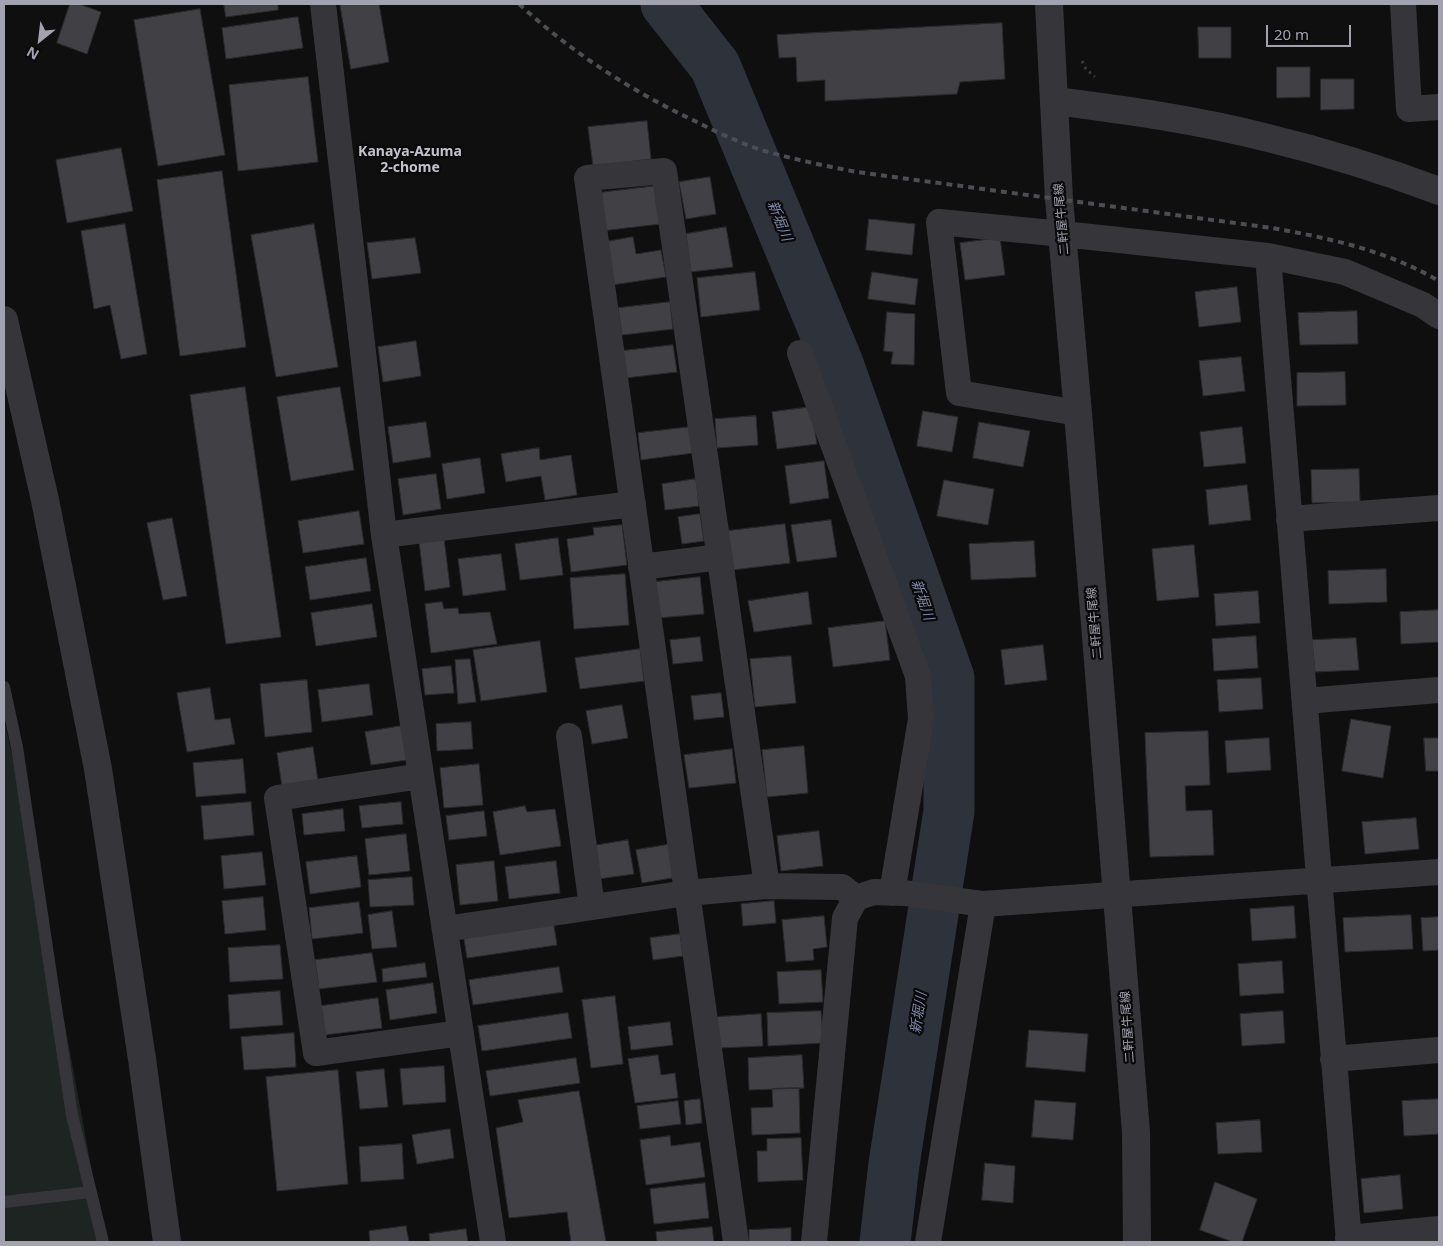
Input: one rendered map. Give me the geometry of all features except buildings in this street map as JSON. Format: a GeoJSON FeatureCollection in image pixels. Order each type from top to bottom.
{"type":"FeatureCollection","features":[{"type":"Feature","properties":{"kind":"street"},"geometry":{"type":"LineString","coordinates":[[322,4],[384,535],[493,1242]]}},
{"type":"Feature","properties":{"kind":"street","name":"二軒屋牛尾線"},"geometry":{"type":"LineString","coordinates":[[1049,4],[1059,199],[1136,1132],[1137,1242]]}},
{"type":"Feature","properties":{"kind":"street"},"geometry":{"type":"LineString","coordinates":[[1403,4],[1409,109],[1439,107]]}},
{"type":"Feature","properties":{"kind":"street"},"geometry":{"type":"LineString","coordinates":[[1055,101],[1192,122],[1268,138],[1336,156],[1439,191]]}},
{"type":"Feature","properties":{"kind":"street"},"geometry":{"type":"LineString","coordinates":[[736,1242],[587,178],[664,171],[767,886]]}},
{"type":"Feature","properties":{"kind":"street"},"geometry":{"type":"LineString","coordinates":[[1078,413],[959,393],[939,222],[1268,256],[1345,272],[1423,305],[1439,316]]}},
{"type":"Feature","properties":{"kind":"street"},"geometry":{"type":"LineString","coordinates":[[1268,256],[1349,1240],[1439,1229]]}},
{"type":"Feature","properties":{"kind":"street"},"geometry":{"type":"LineString","coordinates":[[4,320],[45,500],[98,769],[142,1059],[167,1242]]}},
{"type":"Feature","properties":{"kind":"street"},"geometry":{"type":"LineString","coordinates":[[800,353],[918,676],[921,719],[898,893]]}},
{"type":"Feature","properties":{"kind":"street"},"geometry":{"type":"LineString","coordinates":[[4,374],[45,500]]}},
{"type":"Feature","properties":{"kind":"street"},"geometry":{"type":"LineString","coordinates":[[384,535],[633,504]]}},
{"type":"Feature","properties":{"kind":"street"},"geometry":{"type":"LineString","coordinates":[[1289,519],[1439,508]]}},
{"type":"Feature","properties":{"kind":"street"},"geometry":{"type":"LineString","coordinates":[[642,567],[720,557]]}},
{"type":"Feature","properties":{"kind":"street"},"geometry":{"type":"LineString","coordinates":[[1305,701],[1439,690]]}},
{"type":"Feature","properties":{"kind":"street"},"geometry":{"type":"LineString","coordinates":[[570,736],[592,907]]}},
{"type":"Feature","properties":{"kind":"street"},"geometry":{"type":"LineString","coordinates":[[421,776],[277,798],[316,1053],[461,1033]]}},
{"type":"Feature","properties":{"kind":"street"},"geometry":{"type":"LineString","coordinates":[[814,1242],[845,918],[856,898],[874,892],[898,893],[974,903],[1439,872]]}},
{"type":"Feature","properties":{"kind":"street"},"geometry":{"type":"LineString","coordinates":[[445,929],[687,893],[767,886],[842,887],[856,898]]}},
{"type":"Feature","properties":{"kind":"street"},"geometry":{"type":"LineString","coordinates":[[928,1242],[974,903]]}},
{"type":"Feature","properties":{"kind":"street"},"geometry":{"type":"LineString","coordinates":[[1333,1059],[1439,1050]]}},
{"type":"Feature","properties":{"kind":"lane"},"geometry":{"type":"LineString","coordinates":[[4,687],[17,747],[72,1115],[103,1242]]}},
{"type":"Feature","properties":{"kind":"lane"},"geometry":{"type":"LineString","coordinates":[[4,1202],[91,1192]]}},
{"type":"Feature","properties":{"kind":"shaded area"},"geometry":{"type":"Polygon","coordinates":[[[4,719],[30,835],[105,1242],[4,1242],[4,719]]]}},
{"type":"Feature","properties":{"kind":"waterway","name":"新堀川"},"geometry":{"type":"LineString","coordinates":[[666,4],[715,66],[838,364],[949,678],[949,811],[894,1164],[885,1242]]}},
{"type":"Feature","properties":{"kind":"railway"},"geometry":{"type":"LineString","coordinates":[[519,4],[581,54],[648,97],[711,129],[761,150],[857,172],[1293,232],[1336,241],[1379,254],[1399,261],[1439,281]]}},
{"type":"Feature","properties":{"kind":"district","name":"Kanaya-Azuma 2-chome"},"geometry":{"type":"Point","coordinates":[410,160]}}]}
